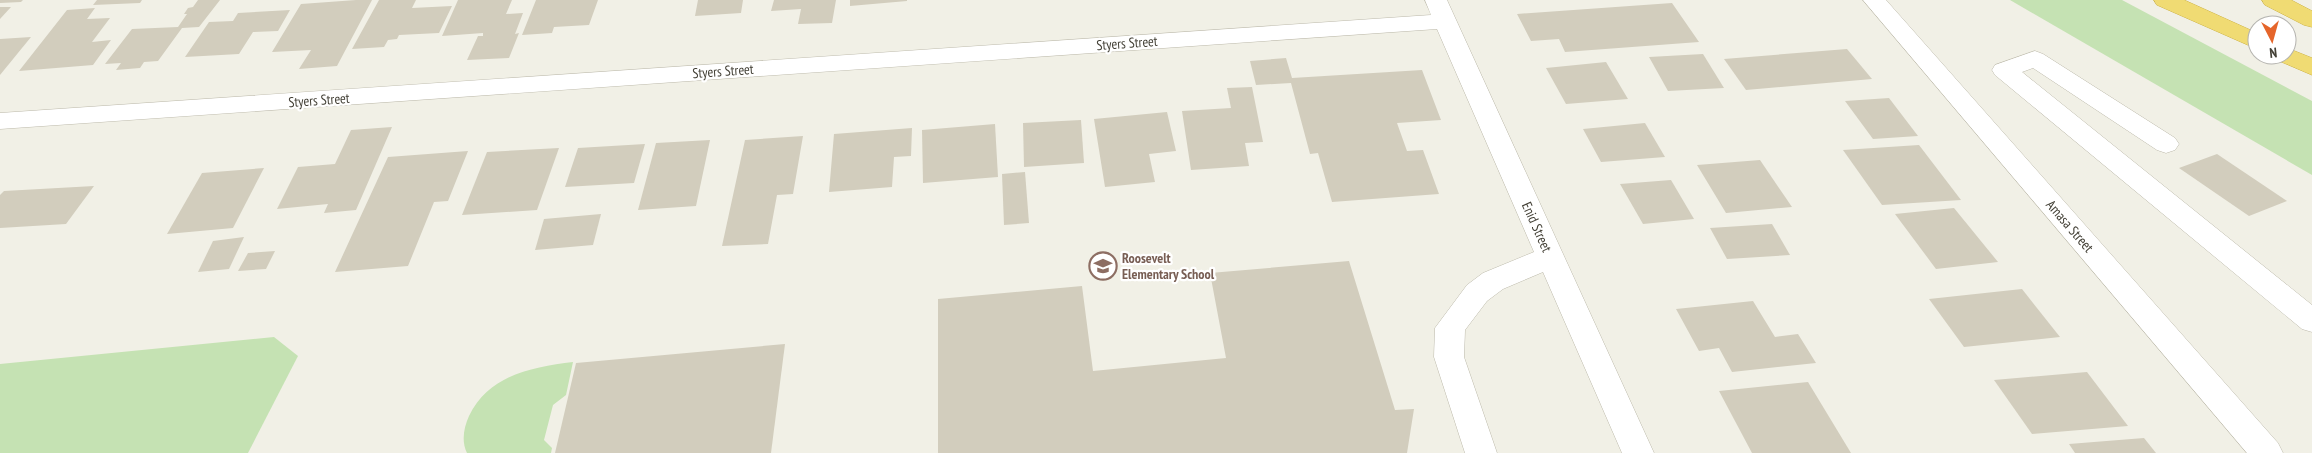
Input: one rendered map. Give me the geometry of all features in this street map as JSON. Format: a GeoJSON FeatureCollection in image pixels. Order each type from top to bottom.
{"type":"FeatureCollection","features":[{"type":"Feature","properties":{"kind":"highway"},"geometry":{"type":"LineString","coordinates":[[2165,0],[2247,37]]}},
{"type":"Feature","properties":{"kind":"highway"},"geometry":{"type":"LineString","coordinates":[[2205,0],[2247,23]]}},
{"type":"Feature","properties":{"kind":"highway"},"geometry":{"type":"LineString","coordinates":[[2273,0],[2312,20]]}},
{"type":"Feature","properties":{"kind":"highway"},"geometry":{"type":"LineString","coordinates":[[2297,51],[2312,59]]}},
{"type":"Feature","properties":{"kind":"highway"},"geometry":{"type":"LineString","coordinates":[[2297,60],[2312,67]]}},
{"type":"Feature","properties":{"kind":"street","name":"Amasa Street"},"geometry":{"type":"LineString","coordinates":[[1874,0],[2267,453]]}},
{"type":"Feature","properties":{"kind":"street","name":"Styers Street"},"geometry":{"type":"LineString","coordinates":[[0,121],[1441,10]]}},
{"type":"Feature","properties":{"kind":"street","name":"Enid Street"},"geometry":{"type":"LineString","coordinates":[[1441,10],[1638,453]]}},
{"type":"Feature","properties":{"kind":"street"},"geometry":{"type":"LineString","coordinates":[[2166,144],[2035,58],[2004,70],[2312,321]]}},
{"type":"Feature","properties":{"kind":"street"},"geometry":{"type":"LineString","coordinates":[[1482,453],[1449,357],[1450,328],[1477,293],[1493,281],[1550,256]]}},
{"type":"Feature","properties":{"kind":"green space"},"geometry":{"type":"Polygon","coordinates":[[[2010,0],[2122,0],[2312,101],[2312,175],[2010,0]]]}},
{"type":"Feature","properties":{"kind":"green space"},"geometry":{"type":"Polygon","coordinates":[[[274,337],[298,356],[248,453],[0,453],[0,364],[274,337]]]}},
{"type":"Feature","properties":{"kind":"green space"},"geometry":{"type":"Polygon","coordinates":[[[573,362],[566,395],[553,405],[544,440],[552,448],[551,453],[467,453],[464,439],[467,420],[478,402],[488,391],[500,382],[527,370],[573,362]]]}},
{"type":"Feature","properties":{"kind":"building"},"geometry":{"type":"Polygon","coordinates":[[[0,0],[23,0],[21,2],[0,3],[0,0]]]}},
{"type":"Feature","properties":{"kind":"building"},"geometry":{"type":"Polygon","coordinates":[[[97,0],[142,0],[140,3],[93,5],[97,0]]]}},
{"type":"Feature","properties":{"kind":"building"},"geometry":{"type":"Polygon","coordinates":[[[198,0],[220,0],[199,27],[182,28],[158,61],[144,62],[140,68],[116,70],[121,63],[105,64],[132,29],[178,27],[187,14],[184,14],[188,8],[193,7],[198,0]]]}},
{"type":"Feature","properties":{"kind":"building"},"geometry":{"type":"Polygon","coordinates":[[[372,0],[337,66],[299,69],[311,50],[272,52],[301,4],[372,0]]]}},
{"type":"Feature","properties":{"kind":"building"},"geometry":{"type":"Polygon","coordinates":[[[379,0],[416,0],[412,8],[452,6],[439,33],[399,35],[397,39],[388,40],[384,47],[352,49],[379,0]]]}},
{"type":"Feature","properties":{"kind":"building"},"geometry":{"type":"Polygon","coordinates":[[[458,0],[512,0],[506,14],[523,13],[515,34],[519,33],[509,58],[467,60],[478,36],[483,36],[483,33],[442,36],[458,0]]]}},
{"type":"Feature","properties":{"kind":"building"},"geometry":{"type":"Polygon","coordinates":[[[536,0],[598,0],[589,25],[554,27],[552,33],[522,35],[536,0]]]}},
{"type":"Feature","properties":{"kind":"building"},"geometry":{"type":"Polygon","coordinates":[[[698,0],[743,0],[741,13],[695,16],[698,0]]]}},
{"type":"Feature","properties":{"kind":"building"},"geometry":{"type":"Polygon","coordinates":[[[774,0],[836,0],[832,23],[798,24],[801,9],[771,11],[774,0]]]}},
{"type":"Feature","properties":{"kind":"building"},"geometry":{"type":"Polygon","coordinates":[[[850,0],[907,0],[907,1],[850,6],[850,0]]]}},
{"type":"Feature","properties":{"kind":"building"},"geometry":{"type":"Polygon","coordinates":[[[1672,3],[1699,42],[1565,52],[1559,39],[1531,41],[1517,14],[1672,3]]]}},
{"type":"Feature","properties":{"kind":"building"},"geometry":{"type":"Polygon","coordinates":[[[0,7],[11,7],[0,19],[0,7]]]}},
{"type":"Feature","properties":{"kind":"building"},"geometry":{"type":"Polygon","coordinates":[[[95,8],[87,19],[110,18],[92,42],[111,40],[93,65],[19,71],[67,10],[95,8]]]}},
{"type":"Feature","properties":{"kind":"building"},"geometry":{"type":"Polygon","coordinates":[[[290,10],[278,31],[253,32],[239,54],[185,57],[209,22],[233,21],[238,13],[290,10]]]}},
{"type":"Feature","properties":{"kind":"building"},"geometry":{"type":"Polygon","coordinates":[[[31,37],[0,75],[0,39],[31,37]]]}},
{"type":"Feature","properties":{"kind":"building"},"geometry":{"type":"Polygon","coordinates":[[[1847,49],[1872,79],[1746,90],[1724,59],[1847,49]]]}},
{"type":"Feature","properties":{"kind":"building"},"geometry":{"type":"Polygon","coordinates":[[[1703,54],[1724,88],[1668,91],[1649,57],[1703,54]]]}},
{"type":"Feature","properties":{"kind":"building"},"geometry":{"type":"Polygon","coordinates":[[[1286,58],[1292,78],[1422,70],[1441,120],[1397,123],[1407,151],[1423,150],[1439,194],[1332,202],[1318,153],[1310,154],[1291,83],[1256,85],[1250,61],[1286,58]]]}},
{"type":"Feature","properties":{"kind":"building"},"geometry":{"type":"Polygon","coordinates":[[[1606,62],[1628,99],[1566,104],[1546,68],[1606,62]]]}},
{"type":"Feature","properties":{"kind":"building"},"geometry":{"type":"Polygon","coordinates":[[[1252,87],[1263,142],[1245,143],[1249,166],[1191,170],[1182,111],[1231,108],[1227,88],[1252,87]]]}},
{"type":"Feature","properties":{"kind":"building"},"geometry":{"type":"Polygon","coordinates":[[[1889,98],[1918,136],[1873,139],[1845,101],[1889,98]]]}},
{"type":"Feature","properties":{"kind":"building"},"geometry":{"type":"Polygon","coordinates":[[[1167,112],[1176,151],[1149,154],[1155,182],[1105,187],[1094,119],[1167,112]]]}},
{"type":"Feature","properties":{"kind":"building"},"geometry":{"type":"Polygon","coordinates":[[[1081,120],[1084,163],[1024,167],[1023,123],[1081,120]]]}},
{"type":"Feature","properties":{"kind":"building"},"geometry":{"type":"Polygon","coordinates":[[[1645,123],[1665,157],[1601,162],[1583,129],[1645,123]]]}},
{"type":"Feature","properties":{"kind":"building"},"geometry":{"type":"Polygon","coordinates":[[[995,124],[998,177],[923,183],[922,130],[995,124]]]}},
{"type":"Feature","properties":{"kind":"building"},"geometry":{"type":"Polygon","coordinates":[[[392,127],[356,210],[324,213],[328,204],[277,209],[298,167],[335,164],[351,130],[392,127]]]}},
{"type":"Feature","properties":{"kind":"building"},"geometry":{"type":"Polygon","coordinates":[[[912,128],[911,156],[894,157],[892,187],[829,192],[834,134],[912,128]]]}},
{"type":"Feature","properties":{"kind":"building"},"geometry":{"type":"Polygon","coordinates":[[[803,136],[793,194],[777,195],[768,244],[722,246],[745,140],[803,136]]]}},
{"type":"Feature","properties":{"kind":"building"},"geometry":{"type":"Polygon","coordinates":[[[710,140],[696,206],[638,210],[656,143],[710,140]]]}},
{"type":"Feature","properties":{"kind":"building"},"geometry":{"type":"Polygon","coordinates":[[[645,144],[634,183],[565,187],[578,148],[645,144]]]}},
{"type":"Feature","properties":{"kind":"building"},"geometry":{"type":"Polygon","coordinates":[[[1919,145],[1961,200],[1882,205],[1843,150],[1919,145]]]}},
{"type":"Feature","properties":{"kind":"building"},"geometry":{"type":"Polygon","coordinates":[[[559,148],[537,210],[462,215],[487,152],[559,148]]]}},
{"type":"Feature","properties":{"kind":"building"},"geometry":{"type":"Polygon","coordinates":[[[468,151],[448,201],[434,202],[408,266],[335,272],[388,157],[468,151]]]}},
{"type":"Feature","properties":{"kind":"building"},"geometry":{"type":"Polygon","coordinates":[[[2217,154],[2287,201],[2249,216],[2179,168],[2217,154]]]}},
{"type":"Feature","properties":{"kind":"building"},"geometry":{"type":"Polygon","coordinates":[[[1760,160],[1792,207],[1726,213],[1697,165],[1760,160]]]}},
{"type":"Feature","properties":{"kind":"building"},"geometry":{"type":"Polygon","coordinates":[[[264,168],[233,228],[167,234],[202,173],[264,168]]]}},
{"type":"Feature","properties":{"kind":"building"},"geometry":{"type":"Polygon","coordinates":[[[1025,172],[1029,223],[1004,225],[1002,174],[1025,172]]]}},
{"type":"Feature","properties":{"kind":"building"},"geometry":{"type":"Polygon","coordinates":[[[1671,180],[1694,219],[1643,224],[1620,184],[1671,180]]]}},
{"type":"Feature","properties":{"kind":"building"},"geometry":{"type":"Polygon","coordinates":[[[94,186],[66,224],[0,228],[0,195],[4,191],[94,186]]]}},
{"type":"Feature","properties":{"kind":"building"},"geometry":{"type":"Polygon","coordinates":[[[1954,208],[1998,262],[1936,269],[1895,214],[1954,208]]]}},
{"type":"Feature","properties":{"kind":"building"},"geometry":{"type":"Polygon","coordinates":[[[601,214],[593,245],[535,250],[544,219],[601,214]]]}},
{"type":"Feature","properties":{"kind":"building"},"geometry":{"type":"Polygon","coordinates":[[[1772,224],[1790,255],[1727,259],[1710,228],[1772,224]]]}},
{"type":"Feature","properties":{"kind":"building"},"geometry":{"type":"Polygon","coordinates":[[[244,237],[229,269],[198,272],[213,241],[244,237]]]}},
{"type":"Feature","properties":{"kind":"building"},"geometry":{"type":"Polygon","coordinates":[[[275,251],[266,269],[238,271],[248,253],[275,251]]]}},
{"type":"Feature","properties":{"kind":"building"},"geometry":{"type":"Polygon","coordinates":[[[1349,261],[1395,410],[1414,409],[1407,453],[938,453],[938,299],[1082,286],[1093,371],[1226,358],[1210,273],[1349,261]]]}},
{"type":"Feature","properties":{"kind":"building"},"geometry":{"type":"Polygon","coordinates":[[[2022,289],[2060,337],[1964,347],[1929,299],[2022,289]]]}},
{"type":"Feature","properties":{"kind":"building"},"geometry":{"type":"Polygon","coordinates":[[[1753,301],[1775,337],[1798,334],[1816,363],[1732,372],[1719,348],[1699,351],[1676,309],[1753,301]]]}},
{"type":"Feature","properties":{"kind":"building"},"geometry":{"type":"Polygon","coordinates":[[[785,344],[771,453],[555,453],[576,363],[785,344]]]}},
{"type":"Feature","properties":{"kind":"building"},"geometry":{"type":"Polygon","coordinates":[[[2087,372],[2128,426],[2032,434],[1994,380],[2087,372]]]}},
{"type":"Feature","properties":{"kind":"building"},"geometry":{"type":"Polygon","coordinates":[[[1808,382],[1851,453],[1752,453],[1719,391],[1808,382]]]}},
{"type":"Feature","properties":{"kind":"building"},"geometry":{"type":"Polygon","coordinates":[[[2144,438],[2156,453],[2075,453],[2069,444],[2144,438]]]}},
{"type":"Feature","properties":{"kind":"place","name":"Roosevelt Elementary School"},"geometry":{"type":"Point","coordinates":[1103,266]}}]}
